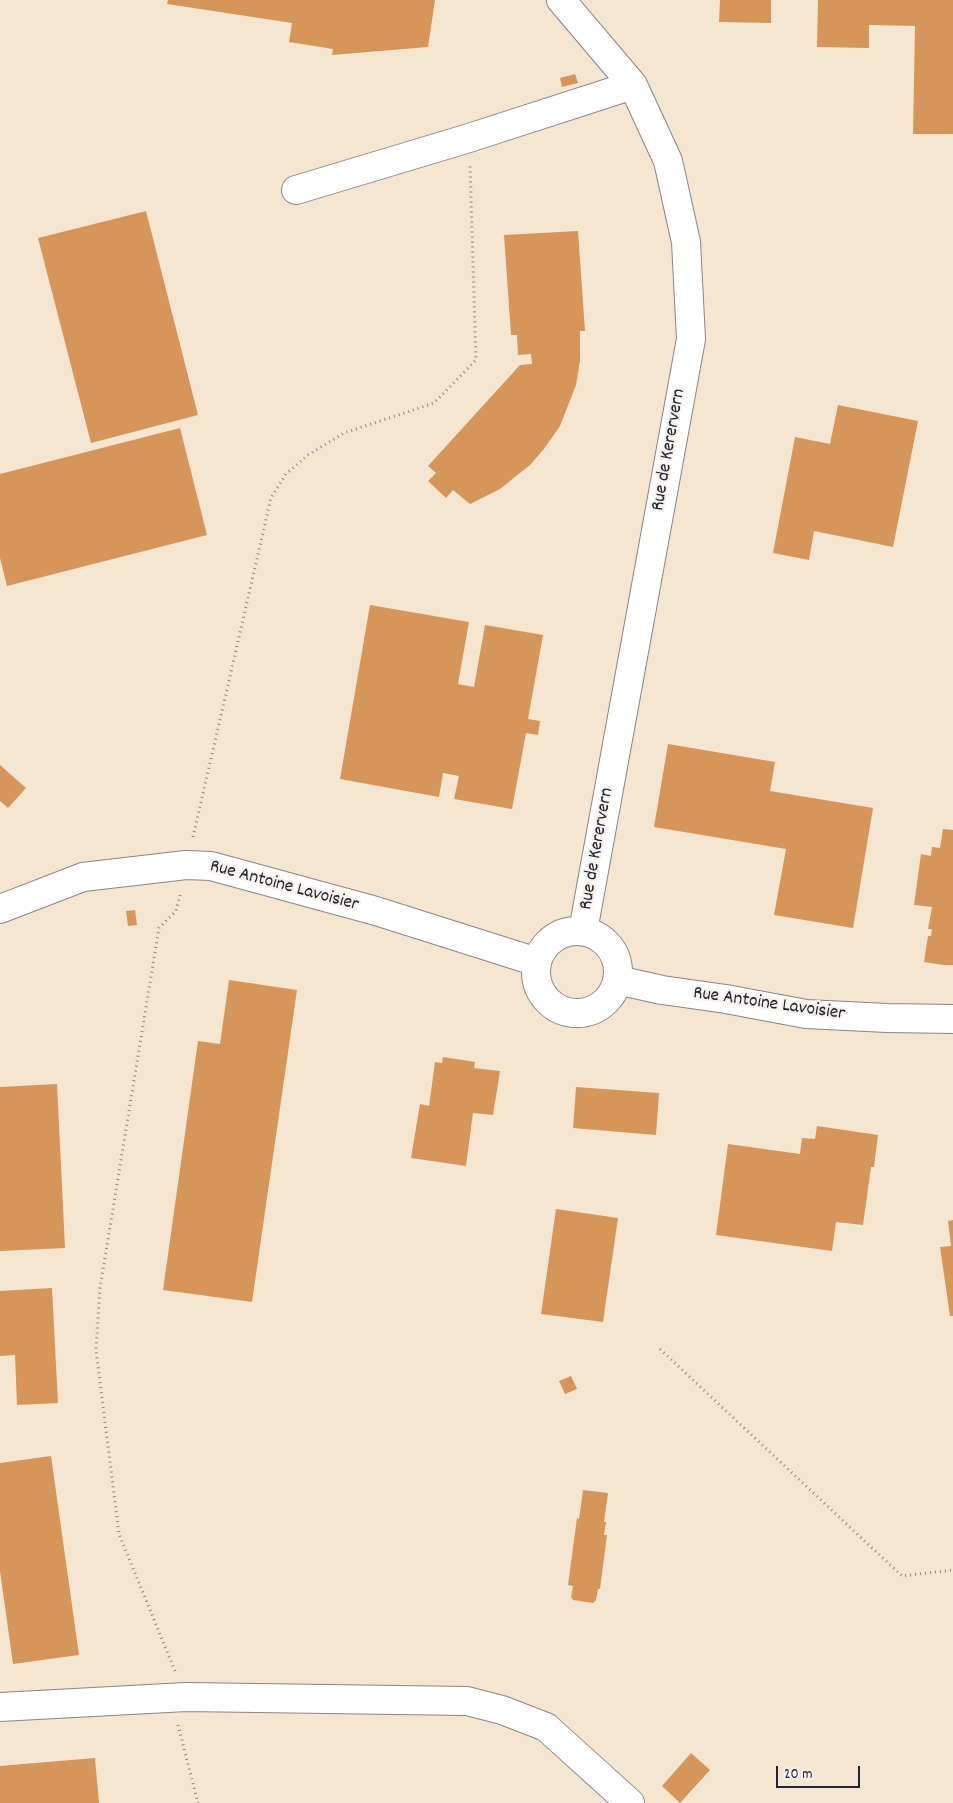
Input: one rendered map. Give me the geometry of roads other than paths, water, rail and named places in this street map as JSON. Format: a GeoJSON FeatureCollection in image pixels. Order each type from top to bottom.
{"type":"FeatureCollection","features":[{"type":"Feature","properties":{"kind":"street","name":"Rue de Kerervern"},"geometry":{"type":"LineString","coordinates":[[561,0],[633,85],[668,161],[686,242],[691,339],[583,931]]}},
{"type":"Feature","properties":{"kind":"street"},"geometry":{"type":"LineString","coordinates":[[296,190],[469,138],[633,85]]}},
{"type":"Feature","properties":{"kind":"street","name":"Rue Antoine Lavoisier"},"geometry":{"type":"LineString","coordinates":[[0,909],[83,877],[186,865],[211,866],[376,911],[537,962]]}},
{"type":"Feature","properties":{"kind":"street"},"geometry":{"type":"LineString","coordinates":[[583,931],[595,935],[606,943],[614,954],[618,966],[617,980],[613,992],[594,1010],[581,1013],[568,1012],[556,1007],[546,999],[539,988],[536,975],[537,962],[542,950],[549,941],[559,934],[583,931]]}},
{"type":"Feature","properties":{"kind":"street","name":"Rue Antoine Lavoisier"},"geometry":{"type":"LineString","coordinates":[[617,980],[662,990],[726,999],[806,1014],[953,1019]]}},
{"type":"Feature","properties":{"kind":"street"},"geometry":{"type":"LineString","coordinates":[[0,1707],[179,1697],[468,1701],[502,1710],[546,1727],[630,1803]]}}]}
